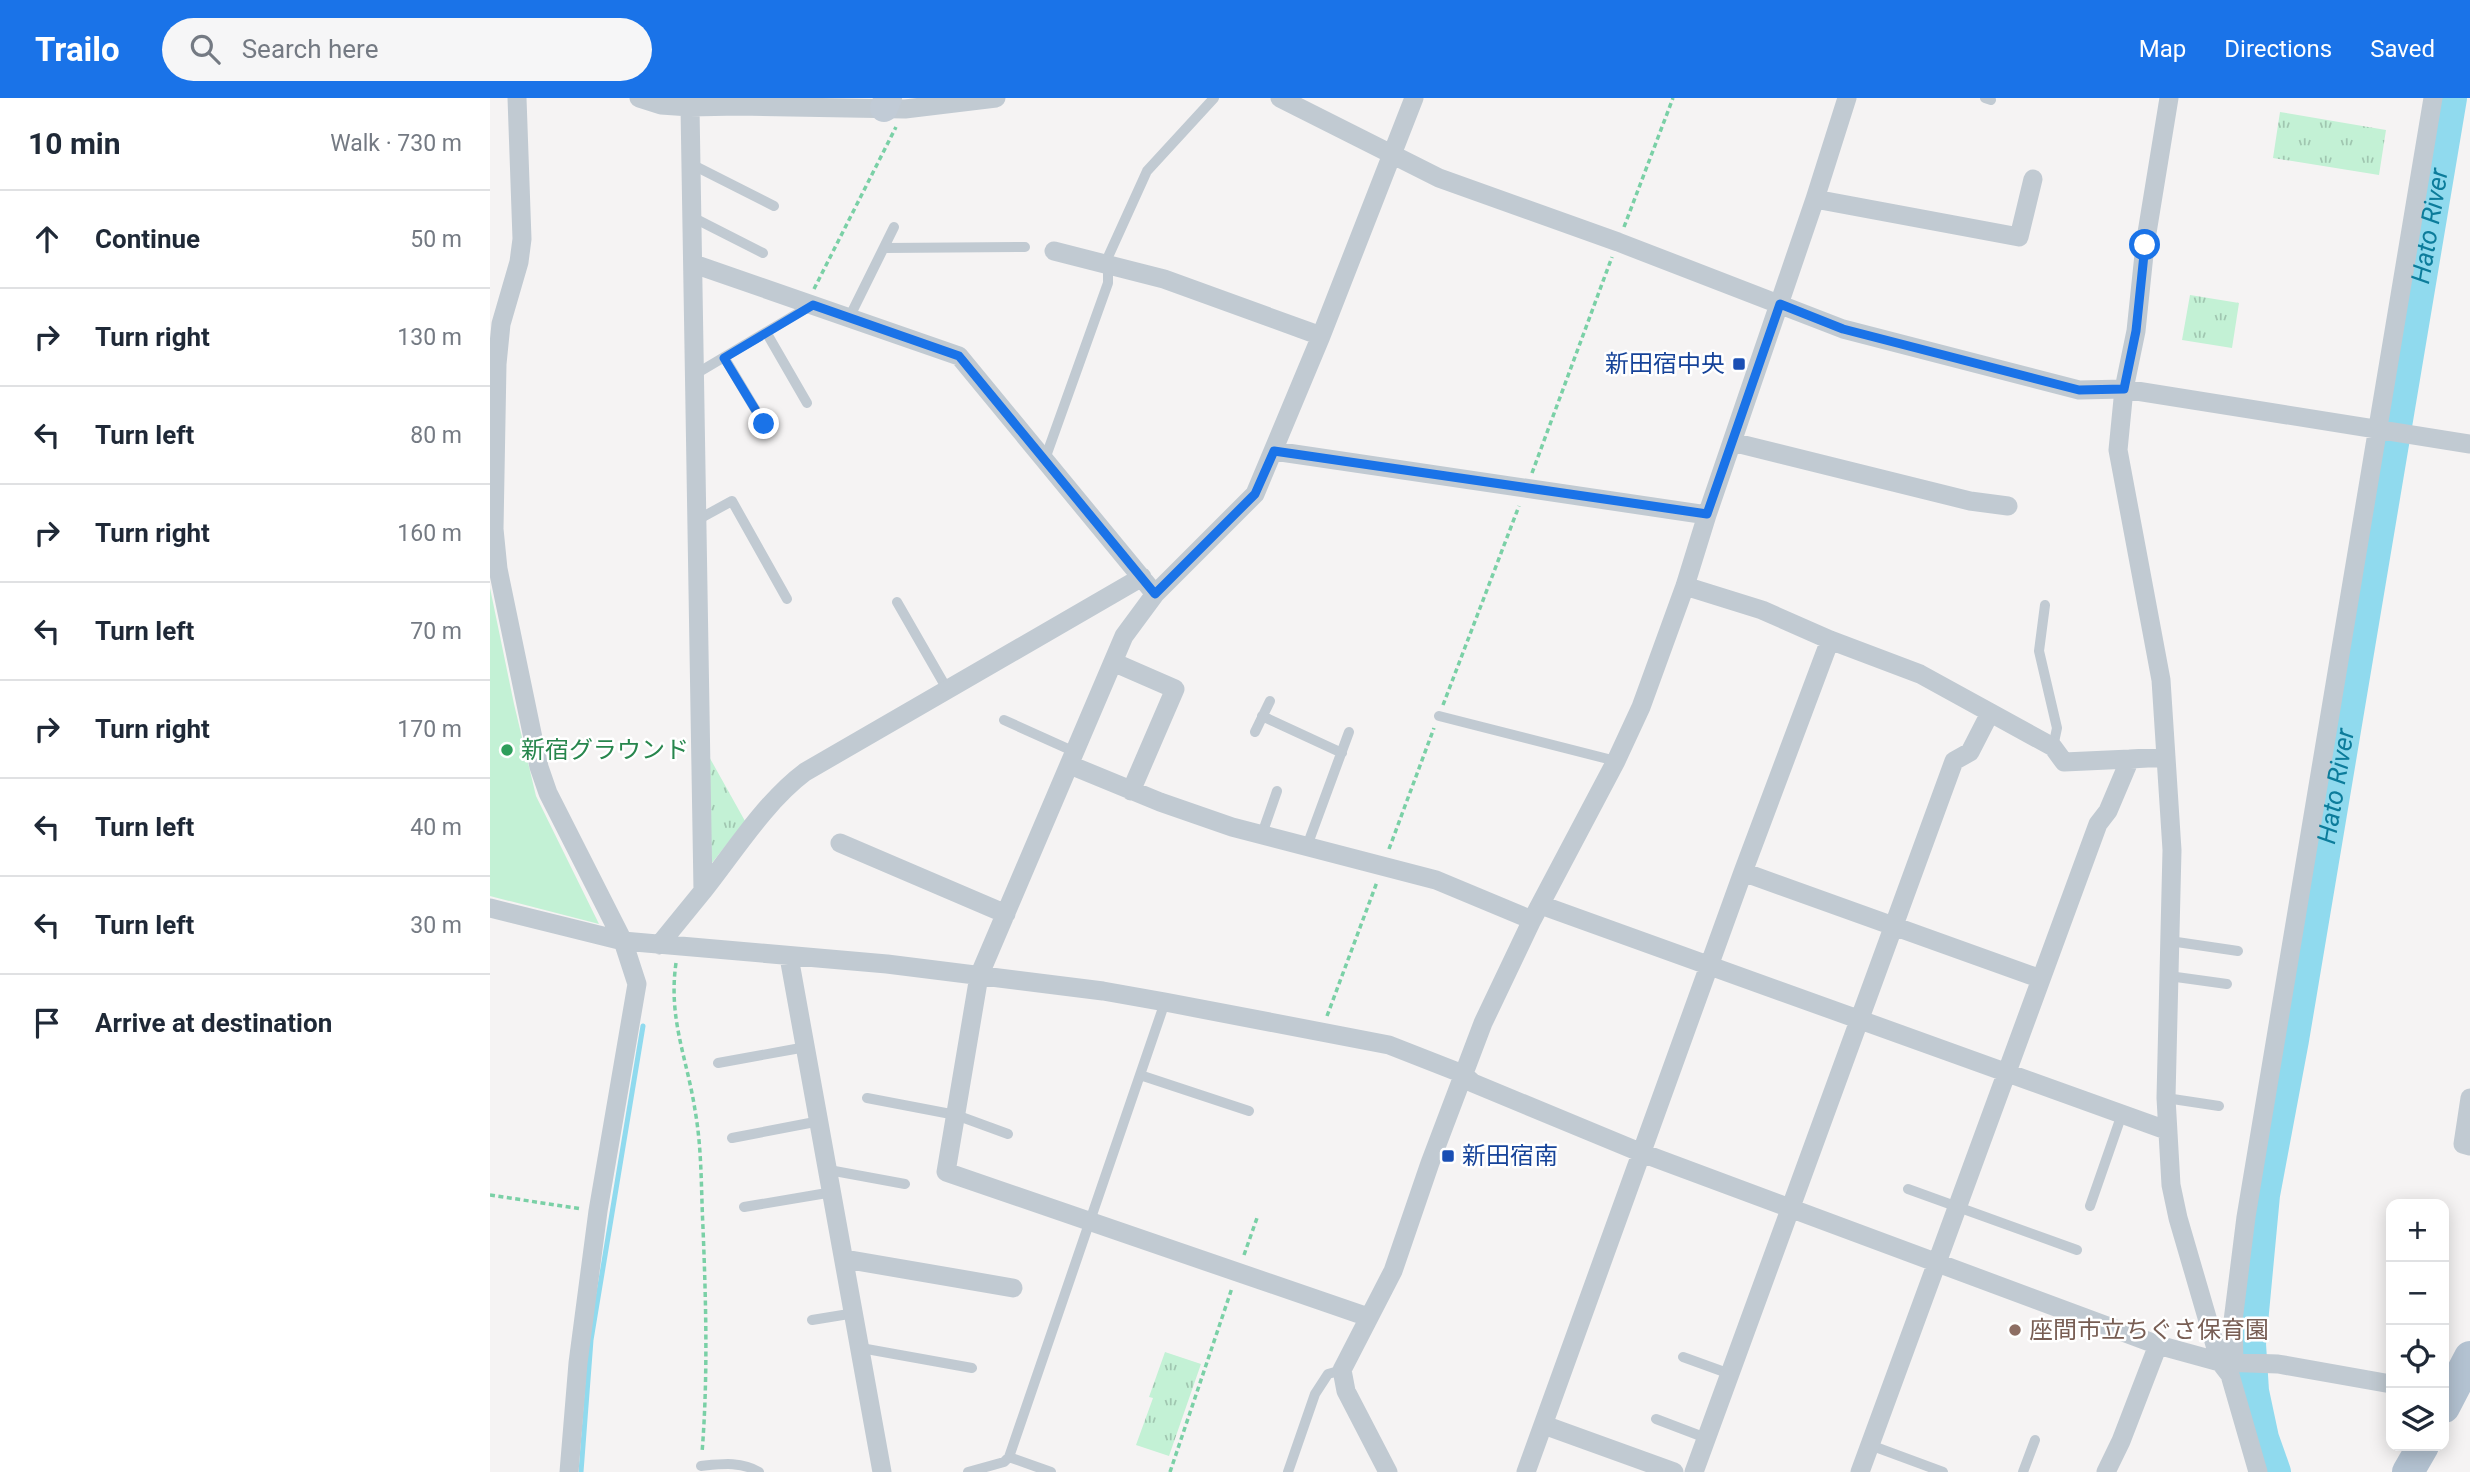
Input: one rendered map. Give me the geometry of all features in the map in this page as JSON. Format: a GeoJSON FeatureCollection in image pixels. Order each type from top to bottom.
{"type":"FeatureCollection","features":[{"type":"Feature","properties":{"kind":"main road"},"geometry":{"type":"LineString","coordinates":[[2449,1393],[2470,1357]]}},
{"type":"Feature","properties":{"kind":"main road"},"geometry":{"type":"LineString","coordinates":[[2408,1472],[2420,1451]]}},
{"type":"Feature","properties":{"kind":"street"},"geometry":{"type":"LineString","coordinates":[[517,98],[522,239],[519,262],[501,324],[494,362],[494,529],[498,569],[539,767],[548,793],[623,941],[637,984],[598,1211],[578,1363],[569,1472]]}},
{"type":"Feature","properties":{"kind":"street"},"geometry":{"type":"LineString","coordinates":[[639,98],[661,105],[690,107],[892,105],[996,98]]}},
{"type":"Feature","properties":{"kind":"street"},"geometry":{"type":"LineString","coordinates":[[1280,98],[1439,178],[1843,329],[2079,390],[2124,389],[2470,444]]}},
{"type":"Feature","properties":{"kind":"street"},"geometry":{"type":"LineString","coordinates":[[1368,1317],[946,1172],[979,976],[1124,636],[1155,594],[1255,494],[1321,337],[1414,98]]}},
{"type":"Feature","properties":{"kind":"street"},"geometry":{"type":"LineString","coordinates":[[1388,1472],[1346,1391],[1342,1370],[1394,1270],[1430,1163],[1483,1023],[1641,707],[1685,586],[1847,98]]}},
{"type":"Feature","properties":{"kind":"street"},"geometry":{"type":"LineString","coordinates":[[2169,98],[2145,245],[2136,331],[2124,389],[2118,450],[2161,680],[2172,850],[2166,1098],[2171,1185],[2178,1218],[2231,1363]]}},
{"type":"Feature","properties":{"kind":"street"},"geometry":{"type":"LineString","coordinates":[[2258,1472],[2230,1375],[2233,1321],[2246,1217],[2382,430],[2433,98]]}},
{"type":"Feature","properties":{"kind":"street"},"geometry":{"type":"LineString","coordinates":[[690,107],[702,891]]}},
{"type":"Feature","properties":{"kind":"street"},"geometry":{"type":"LineString","coordinates":[[1815,199],[2019,237],[2033,179]]}},
{"type":"Feature","properties":{"kind":"street"},"geometry":{"type":"LineString","coordinates":[[1054,251],[1164,279],[1321,337]]}},
{"type":"Feature","properties":{"kind":"street"},"geometry":{"type":"LineString","coordinates":[[694,264],[959,356],[1155,594]]}},
{"type":"Feature","properties":{"kind":"street"},"geometry":{"type":"LineString","coordinates":[[1732,442],[1970,501],[2008,506]]}},
{"type":"Feature","properties":{"kind":"street"},"geometry":{"type":"LineString","coordinates":[[1274,451],[1707,514]]}},
{"type":"Feature","properties":{"kind":"street"},"geometry":{"type":"LineString","coordinates":[[669,946],[702,891],[789,784],[805,772],[1142,577]]}},
{"type":"Feature","properties":{"kind":"street"},"geometry":{"type":"LineString","coordinates":[[1685,586],[1762,610],[1830,640],[1920,674],[2053,747],[2064,762],[2166,757]]}},
{"type":"Feature","properties":{"kind":"street"},"geometry":{"type":"LineString","coordinates":[[1526,1472],[1709,965],[1830,640]]}},
{"type":"Feature","properties":{"kind":"street"},"geometry":{"type":"LineString","coordinates":[[1113,662],[1175,689],[1131,791]]}},
{"type":"Feature","properties":{"kind":"street"},"geometry":{"type":"LineString","coordinates":[[1694,1472],[1955,761],[1970,752],[1990,713]]}},
{"type":"Feature","properties":{"kind":"street"},"geometry":{"type":"LineString","coordinates":[[1073,758],[1131,791],[1220,823],[1436,880],[1709,965],[2166,1130]]}},
{"type":"Feature","properties":{"kind":"street"},"geometry":{"type":"LineString","coordinates":[[1860,1472],[2098,824],[2108,811],[2130,759]]}},
{"type":"Feature","properties":{"kind":"street"},"geometry":{"type":"LineString","coordinates":[[840,843],[1006,914]]}},
{"type":"Feature","properties":{"kind":"street"},"geometry":{"type":"LineString","coordinates":[[1743,872],[2041,979]]}},
{"type":"Feature","properties":{"kind":"street"},"geometry":{"type":"LineString","coordinates":[[490,908],[623,941],[887,964],[1103,991],[1389,1045],[1463,1074],[1473,1083],[1642,1153],[2158,1345],[2231,1363],[2271,1364],[2386,1383]]}},
{"type":"Feature","properties":{"kind":"street"},"geometry":{"type":"LineString","coordinates":[[789,957],[883,1472]]}},
{"type":"Feature","properties":{"kind":"street"},"geometry":{"type":"LineString","coordinates":[[2470,1098],[2463,1144],[2470,1146]]}},
{"type":"Feature","properties":{"kind":"street"},"geometry":{"type":"LineString","coordinates":[[845,1259],[1013,1288]]}},
{"type":"Feature","properties":{"kind":"street"},"geometry":{"type":"LineString","coordinates":[[2106,1472],[2121,1441],[2158,1345]]}},
{"type":"Feature","properties":{"kind":"street"},"geometry":{"type":"LineString","coordinates":[[1544,1425],[1674,1472]]}},
{"type":"Feature","properties":{"kind":"lane"},"geometry":{"type":"LineString","coordinates":[[1044,459],[1108,283],[1108,257],[1147,171],[1214,98]]}},
{"type":"Feature","properties":{"kind":"lane"},"geometry":{"type":"LineString","coordinates":[[691,164],[774,206]]}},
{"type":"Feature","properties":{"kind":"lane"},"geometry":{"type":"LineString","coordinates":[[692,217],[763,253]]}},
{"type":"Feature","properties":{"kind":"lane"},"geometry":{"type":"LineString","coordinates":[[849,318],[894,227]]}},
{"type":"Feature","properties":{"kind":"lane"},"geometry":{"type":"LineString","coordinates":[[884,248],[1025,247]]}},
{"type":"Feature","properties":{"kind":"lane"},"geometry":{"type":"LineString","coordinates":[[693,375],[810,304]]}},
{"type":"Feature","properties":{"kind":"lane"},"geometry":{"type":"LineString","coordinates":[[766,332],[807,402]]}},
{"type":"Feature","properties":{"kind":"lane"},"geometry":{"type":"LineString","coordinates":[[724,358],[764,424]]}},
{"type":"Feature","properties":{"kind":"lane"},"geometry":{"type":"LineString","coordinates":[[697,520],[732,501],[788,599]]}},
{"type":"Feature","properties":{"kind":"lane"},"geometry":{"type":"LineString","coordinates":[[897,602],[947,689]]}},
{"type":"Feature","properties":{"kind":"lane"},"geometry":{"type":"LineString","coordinates":[[2045,605],[2039,651],[2057,728],[2053,747]]}},
{"type":"Feature","properties":{"kind":"lane"},"geometry":{"type":"LineString","coordinates":[[1255,732],[1270,701]]}},
{"type":"Feature","properties":{"kind":"lane"},"geometry":{"type":"LineString","coordinates":[[1262,716],[1342,753]]}},
{"type":"Feature","properties":{"kind":"lane"},"geometry":{"type":"LineString","coordinates":[[1439,716],[1616,761]]}},
{"type":"Feature","properties":{"kind":"lane"},"geometry":{"type":"LineString","coordinates":[[1004,720],[1073,758]]}},
{"type":"Feature","properties":{"kind":"lane"},"geometry":{"type":"LineString","coordinates":[[1307,846],[1349,732]]}},
{"type":"Feature","properties":{"kind":"lane"},"geometry":{"type":"LineString","coordinates":[[1262,834],[1277,791]]}},
{"type":"Feature","properties":{"kind":"lane"},"geometry":{"type":"LineString","coordinates":[[2170,941],[2238,951]]}},
{"type":"Feature","properties":{"kind":"lane"},"geometry":{"type":"LineString","coordinates":[[2169,976],[2227,984]]}},
{"type":"Feature","properties":{"kind":"lane"},"geometry":{"type":"LineString","coordinates":[[968,1472],[1004,1462],[1009,1457],[1165,1002]]}},
{"type":"Feature","properties":{"kind":"lane"},"geometry":{"type":"LineString","coordinates":[[718,1063],[806,1047]]}},
{"type":"Feature","properties":{"kind":"lane"},"geometry":{"type":"LineString","coordinates":[[1140,1075],[1249,1111]]}},
{"type":"Feature","properties":{"kind":"lane"},"geometry":{"type":"LineString","coordinates":[[867,1098],[956,1115],[1008,1134]]}},
{"type":"Feature","properties":{"kind":"lane"},"geometry":{"type":"LineString","coordinates":[[2166,1098],[2219,1106]]}},
{"type":"Feature","properties":{"kind":"lane"},"geometry":{"type":"LineString","coordinates":[[2090,1206],[2122,1114]]}},
{"type":"Feature","properties":{"kind":"lane"},"geometry":{"type":"LineString","coordinates":[[732,1138],[820,1121]]}},
{"type":"Feature","properties":{"kind":"lane"},"geometry":{"type":"LineString","coordinates":[[829,1170],[905,1184]]}},
{"type":"Feature","properties":{"kind":"lane"},"geometry":{"type":"LineString","coordinates":[[1908,1189],[2077,1250]]}},
{"type":"Feature","properties":{"kind":"lane"},"geometry":{"type":"LineString","coordinates":[[744,1207],[833,1192]]}},
{"type":"Feature","properties":{"kind":"lane"},"geometry":{"type":"LineString","coordinates":[[812,1320],[855,1313]]}},
{"type":"Feature","properties":{"kind":"lane"},"geometry":{"type":"LineString","coordinates":[[861,1348],[972,1368]]}},
{"type":"Feature","properties":{"kind":"lane"},"geometry":{"type":"LineString","coordinates":[[1683,1357],[1730,1374]]}},
{"type":"Feature","properties":{"kind":"lane"},"geometry":{"type":"LineString","coordinates":[[1288,1472],[1315,1394],[1328,1374],[1342,1370]]}},
{"type":"Feature","properties":{"kind":"lane"},"geometry":{"type":"LineString","coordinates":[[1656,1419],[1706,1438]]}},
{"type":"Feature","properties":{"kind":"lane"},"geometry":{"type":"LineString","coordinates":[[2023,1472],[2035,1440]]}},
{"type":"Feature","properties":{"kind":"lane"},"geometry":{"type":"LineString","coordinates":[[1870,1445],[1943,1472]]}},
{"type":"Feature","properties":{"kind":"lane"},"geometry":{"type":"LineString","coordinates":[[1009,1457],[1051,1472]]}},
{"type":"Feature","properties":{"kind":"lane"},"geometry":{"type":"LineString","coordinates":[[701,1466],[729,1464],[759,1472]]}},
{"type":"Feature","properties":{"kind":"path"},"geometry":{"type":"LineString","coordinates":[[1321,1031],[1673,98]]}},
{"type":"Feature","properties":{"kind":"path"},"geometry":{"type":"LineString","coordinates":[[810,304],[892,105]]}},
{"type":"Feature","properties":{"kind":"path"},"geometry":{"type":"LineString","coordinates":[[669,946],[677,1035],[695,1110],[702,1216],[706,1404],[701,1466]]}},
{"type":"Feature","properties":{"kind":"path"},"geometry":{"type":"LineString","coordinates":[[490,1195],[598,1211]]}},
{"type":"Feature","properties":{"kind":"path"},"geometry":{"type":"LineString","coordinates":[[1170,1472],[1257,1218]]}},
{"type":"Feature","properties":{"kind":"green space"},"geometry":{"type":"Polygon","coordinates":[[[2280,112],[2386,130],[2379,175],[2273,158],[2280,112]]]}},
{"type":"Feature","properties":{"kind":"green space"},"geometry":{"type":"Polygon","coordinates":[[[2190,295],[2239,303],[2232,348],[2182,340],[2190,295]]]}},
{"type":"Feature","properties":{"kind":"green space","name":"新宿グラウンド"},"geometry":{"type":"Polygon","coordinates":[[[490,588],[536,796],[599,924],[490,896],[490,588]]]}},
{"type":"Feature","properties":{"kind":"green space"},"geometry":{"type":"Polygon","coordinates":[[[707,753],[745,821],[708,868],[707,753]]]}},
{"type":"Feature","properties":{"kind":"green space"},"geometry":{"type":"Polygon","coordinates":[[[1165,1352],[1201,1364],[1169,1456],[1136,1445],[1153,1398],[1149,1397],[1165,1352]]]}},
{"type":"Feature","properties":{"kind":"waterway","name":"Hato River"},"geometry":{"type":"LineString","coordinates":[[2275,1472],[2263,1438],[2253,1391],[2250,1344],[2264,1195],[2293,1040],[2451,98]]}},
{"type":"Feature","properties":{"kind":"waterway"},"geometry":{"type":"LineString","coordinates":[[581,1472],[591,1340],[643,1026]]}},
{"type":"Feature","properties":{"kind":"place","name":"新田宿中央"},"geometry":{"type":"Point","coordinates":[1739,364]}},
{"type":"Feature","properties":{"kind":"place","name":"新宿グラウンド"},"geometry":{"type":"Point","coordinates":[507,750]}},
{"type":"Feature","properties":{"kind":"place","name":"新田宿南"},"geometry":{"type":"Point","coordinates":[1448,1156]}},
{"type":"Feature","properties":{"kind":"place","name":"座間市立ちぐさ保育園"},"geometry":{"type":"Point","coordinates":[2015,1330]}},
{"type":"Feature","properties":{"kind":"route"},"geometry":{"type":"LineString","coordinates":[[764,424],[724,358],[813,305],[959,356],[1155,594],[1255,494],[1274,451],[1707,514],[1780,304],[1843,329],[2079,390],[2124,389],[2136,331],[2145,245]]}}]}
